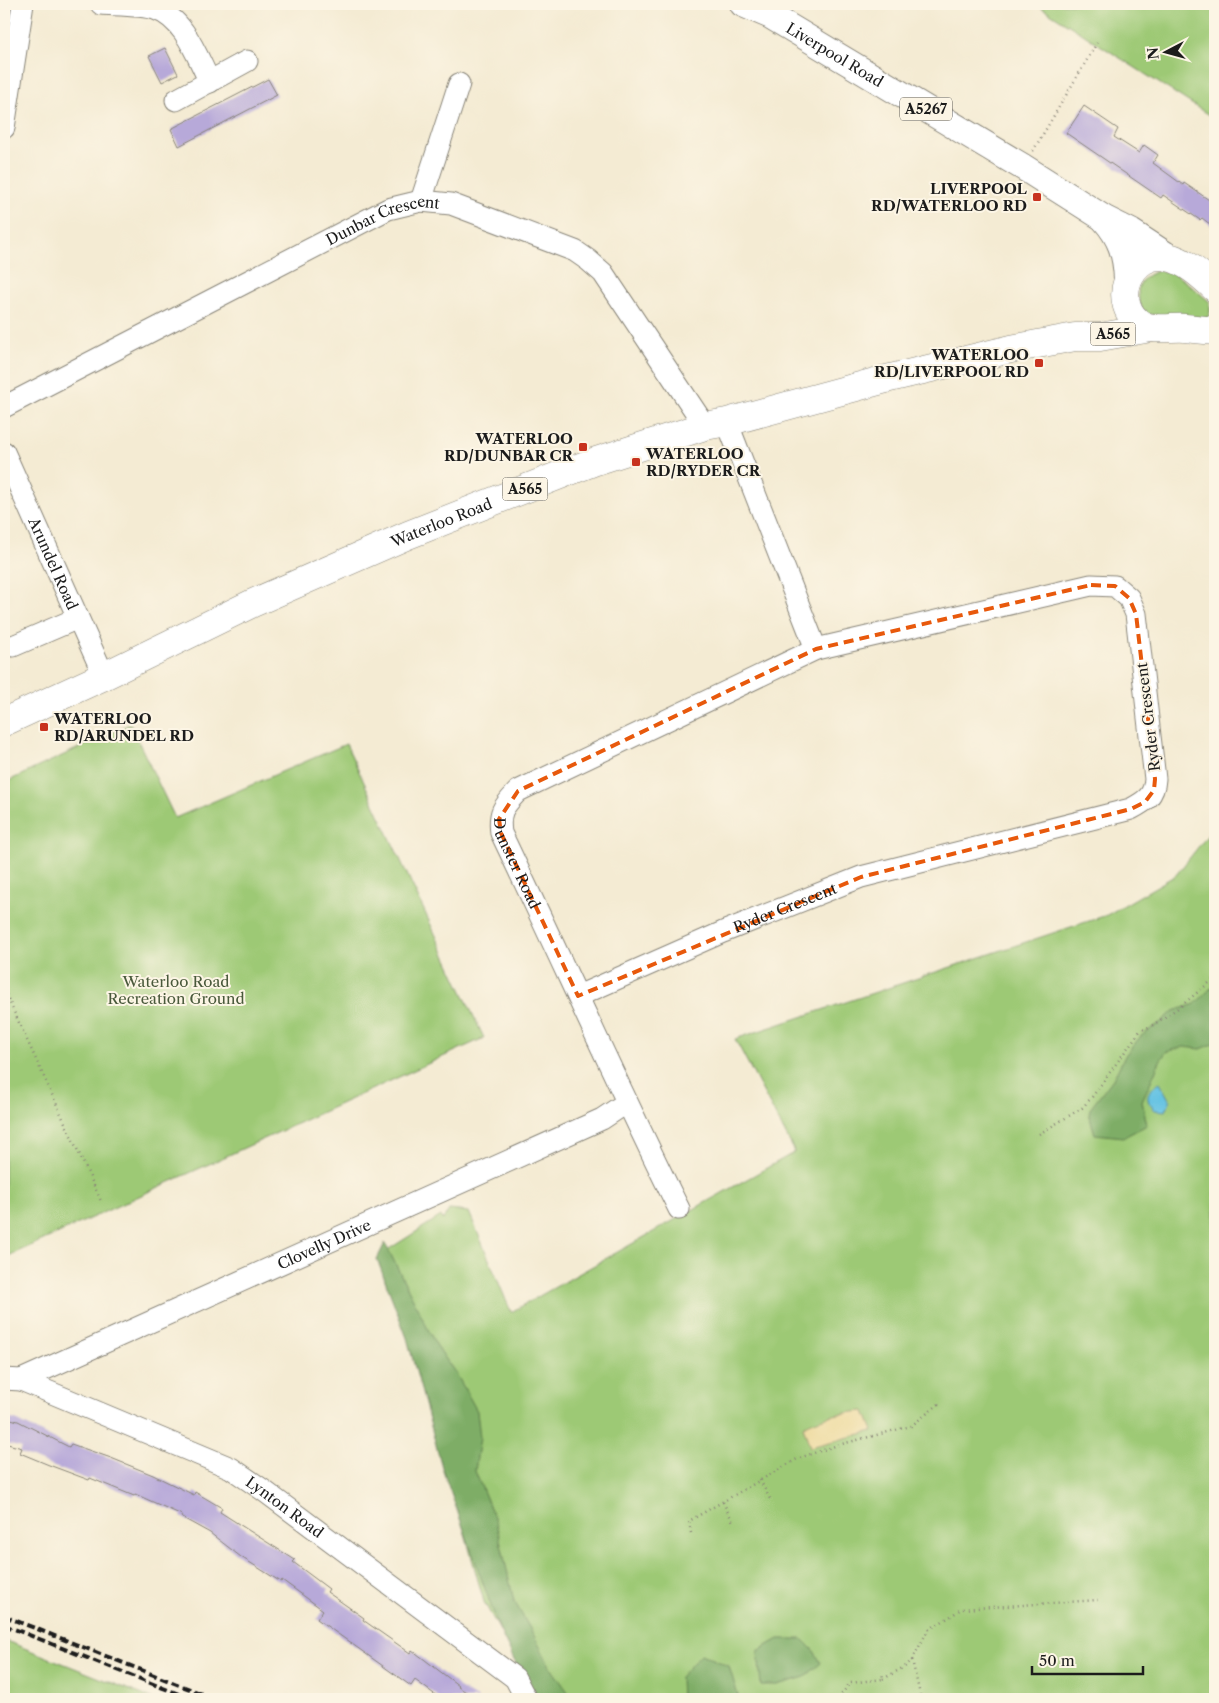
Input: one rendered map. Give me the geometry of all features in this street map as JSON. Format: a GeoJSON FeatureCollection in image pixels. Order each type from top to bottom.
{"type":"FeatureCollection","features":[{"type":"Feature","properties":{"kind":"highway","name":"A565"},"geometry":{"type":"LineString","coordinates":[[1169,257],[1158,256],[1141,262],[1132,270],[1126,286],[1131,314],[1144,325],[1152,328],[1213,328]]}},
{"type":"Feature","properties":{"kind":"highway"},"geometry":{"type":"LineString","coordinates":[[1169,257],[1210,282]]}},
{"type":"Feature","properties":{"kind":"highway","name":"Waterloo Road"},"geometry":{"type":"LineString","coordinates":[[1075,337],[1114,309],[1126,286]]}},
{"type":"Feature","properties":{"kind":"highway","name":"Waterloo Road"},"geometry":{"type":"LineString","coordinates":[[4,722],[104,676],[253,603],[408,535],[593,462],[716,424],[915,372],[1011,349],[1075,337],[1100,337],[1152,328]]}},
{"type":"Feature","properties":{"kind":"main road","name":"Liverpool Road"},"geometry":{"type":"LineString","coordinates":[[743,4],[771,16],[1023,167],[1105,219],[1131,232],[1169,257]]}},
{"type":"Feature","properties":{"kind":"main road","name":"Liverpool Road"},"geometry":{"type":"LineString","coordinates":[[1105,219],[1113,229],[1122,247],[1126,286]]}},
{"type":"Feature","properties":{"kind":"street"},"geometry":{"type":"LineString","coordinates":[[4,128],[23,4]]}},
{"type":"Feature","properties":{"kind":"street"},"geometry":{"type":"LineString","coordinates":[[101,4],[155,9],[171,17],[185,33],[210,82]]}},
{"type":"Feature","properties":{"kind":"street"},"geometry":{"type":"LineString","coordinates":[[176,100],[247,62]]}},
{"type":"Feature","properties":{"kind":"street"},"geometry":{"type":"LineString","coordinates":[[421,201],[459,84]]}},
{"type":"Feature","properties":{"kind":"street","name":"Dunbar Crescent"},"geometry":{"type":"LineString","coordinates":[[4,407],[388,209],[421,201],[451,204],[575,250],[603,273],[716,424]]}},
{"type":"Feature","properties":{"kind":"street"},"geometry":{"type":"LineString","coordinates":[[716,424],[816,649]]}},
{"type":"Feature","properties":{"kind":"street","name":"Arundel Road"},"geometry":{"type":"LineString","coordinates":[[4,452],[104,676]]}},
{"type":"Feature","properties":{"kind":"street","name":"Ryder Crescent"},"geometry":{"type":"LineString","coordinates":[[578,996],[723,932],[861,877],[1132,809],[1145,802],[1154,790],[1156,779],[1136,614],[1129,598],[1115,586],[1091,585],[816,649]]}},
{"type":"Feature","properties":{"kind":"street"},"geometry":{"type":"LineString","coordinates":[[13,646],[78,618]]}},
{"type":"Feature","properties":{"kind":"street","name":"Dunster Road"},"geometry":{"type":"LineString","coordinates":[[678,1210],[626,1103],[501,833],[499,819],[506,804],[518,791],[816,649]]}},
{"type":"Feature","properties":{"kind":"street","name":"Clovelly Drive"},"geometry":{"type":"LineString","coordinates":[[12,1380],[602,1119],[626,1103]]}},
{"type":"Feature","properties":{"kind":"street","name":"Lynton Road"},"geometry":{"type":"LineString","coordinates":[[12,1380],[231,1468],[515,1678],[526,1699]]}},
{"type":"Feature","properties":{"kind":"path"},"geometry":{"type":"LineString","coordinates":[[1023,167],[1097,43]]}},
{"type":"Feature","properties":{"kind":"path"},"geometry":{"type":"LineString","coordinates":[[1039,1134],[1082,1108],[1140,1031],[1153,1025],[1181,1006],[1215,978]]}},
{"type":"Feature","properties":{"kind":"path"},"geometry":{"type":"LineString","coordinates":[[4,990],[101,1202]]}},
{"type":"Feature","properties":{"kind":"path"},"geometry":{"type":"LineString","coordinates":[[691,1534],[688,1521],[799,1458],[838,1445],[912,1426],[939,1404]]}},
{"type":"Feature","properties":{"kind":"path"},"geometry":{"type":"LineString","coordinates":[[760,1480],[770,1499]]}},
{"type":"Feature","properties":{"kind":"path"},"geometry":{"type":"LineString","coordinates":[[723,1502],[734,1524]]}},
{"type":"Feature","properties":{"kind":"path"},"geometry":{"type":"LineString","coordinates":[[840,1699],[850,1683],[883,1679],[906,1666],[912,1660],[928,1630],[961,1609],[1098,1600]]}},
{"type":"Feature","properties":{"kind":"path"},"geometry":{"type":"LineString","coordinates":[[912,1660],[921,1699]]}},
{"type":"Feature","properties":{"kind":"path"},"geometry":{"type":"LineString","coordinates":[[882,1672],[883,1679]]}},
{"type":"Feature","properties":{"kind":"highlighted area"},"geometry":{"type":"Polygon","coordinates":[[[1091,585],[1115,586],[1129,598],[1136,614],[1155,779],[1154,790],[1145,802],[1131,809],[861,877],[578,996],[501,833],[499,819],[518,791],[816,649],[1091,585]]]}},
{"type":"Feature","properties":{"kind":"green space"},"geometry":{"type":"Polygon","coordinates":[[[1036,4],[1215,4],[1215,119],[1036,4]]]}},
{"type":"Feature","properties":{"kind":"green space"},"geometry":{"type":"Polygon","coordinates":[[[1158,271],[1172,272],[1210,302],[1208,318],[1144,314],[1139,300],[1139,288],[1144,278],[1158,271]]]}},
{"type":"Feature","properties":{"kind":"green space","name":"Waterloo Road Recreation Ground"},"geometry":{"type":"Polygon","coordinates":[[[130,724],[175,818],[346,744],[484,1038],[4,1258],[4,783],[130,724]]]}},
{"type":"Feature","properties":{"kind":"green space"},"geometry":{"type":"Polygon","coordinates":[[[1215,826],[1215,1699],[538,1699],[484,1602],[410,1335],[381,1254],[441,1216],[443,1220],[449,1210],[469,1212],[511,1312],[795,1152],[735,1039],[1107,915],[1176,875],[1215,826]]]}},
{"type":"Feature","properties":{"kind":"green space"},"geometry":{"type":"Polygon","coordinates":[[[1215,984],[1215,1043],[1201,1049],[1184,1047],[1166,1052],[1142,1101],[1147,1125],[1124,1137],[1095,1134],[1089,1115],[1090,1109],[1113,1079],[1126,1054],[1141,1036],[1174,1011],[1195,1004],[1215,984]]]}},
{"type":"Feature","properties":{"kind":"green space"},"geometry":{"type":"Polygon","coordinates":[[[385,1243],[435,1343],[458,1377],[477,1411],[480,1437],[475,1471],[496,1522],[514,1601],[551,1668],[573,1699],[533,1699],[500,1631],[443,1471],[407,1338],[377,1259],[385,1243]]]}},
{"type":"Feature","properties":{"kind":"green space"},"geometry":{"type":"Polygon","coordinates":[[[779,1639],[802,1639],[814,1651],[821,1663],[805,1677],[777,1685],[761,1685],[758,1651],[779,1639]]]}},
{"type":"Feature","properties":{"kind":"green space"},"geometry":{"type":"Polygon","coordinates":[[[4,1640],[153,1699],[4,1699],[4,1640]]]}},
{"type":"Feature","properties":{"kind":"green space"},"geometry":{"type":"Polygon","coordinates":[[[701,1654],[729,1666],[739,1699],[681,1699],[680,1677],[701,1654]]]}},
{"type":"Feature","properties":{"kind":"sand"},"geometry":{"type":"Polygon","coordinates":[[[865,1411],[873,1431],[810,1447],[803,1426],[833,1415],[865,1411]]]}},
{"type":"Feature","properties":{"kind":"water"},"geometry":{"type":"Polygon","coordinates":[[[1160,1083],[1170,1101],[1166,1111],[1155,1110],[1148,1098],[1152,1088],[1160,1083]]]}},
{"type":"Feature","properties":{"kind":"building"},"geometry":{"type":"Polygon","coordinates":[[[165,48],[178,74],[162,82],[149,56],[165,48]]]}},
{"type":"Feature","properties":{"kind":"building"},"geometry":{"type":"Polygon","coordinates":[[[268,79],[277,95],[179,146],[171,129],[268,79]]]}},
{"type":"Feature","properties":{"kind":"building"},"geometry":{"type":"Polygon","coordinates":[[[1084,106],[1118,129],[1114,137],[1139,153],[1144,145],[1158,155],[1153,163],[1183,185],[1184,183],[1215,204],[1215,228],[1163,195],[1161,198],[1066,133],[1084,106]]]}},
{"type":"Feature","properties":{"kind":"building"},"geometry":{"type":"Polygon","coordinates":[[[4,1417],[18,1421],[69,1447],[71,1444],[111,1458],[153,1475],[194,1495],[195,1492],[222,1508],[220,1512],[295,1560],[293,1562],[329,1589],[327,1592],[364,1618],[363,1620],[410,1653],[412,1650],[458,1687],[478,1699],[441,1699],[415,1680],[411,1686],[317,1619],[323,1610],[282,1580],[281,1582],[241,1557],[210,1533],[181,1517],[182,1515],[135,1494],[134,1496],[90,1478],[89,1480],[49,1465],[20,1453],[22,1448],[4,1443],[4,1417]]]}},
{"type":"Feature","properties":{"kind":"railway"},"geometry":{"type":"LineString","coordinates":[[4,1616],[215,1699]]}},
{"type":"Feature","properties":{"kind":"railway"},"geometry":{"type":"LineString","coordinates":[[4,1625],[191,1699]]}},
{"type":"Feature","properties":{"kind":"place","name":"LIVERPOOL RD/WATERLOO RD"},"geometry":{"type":"Point","coordinates":[1037,197]}},
{"type":"Feature","properties":{"kind":"place","name":"WATERLOO RD/LIVERPOOL RD"},"geometry":{"type":"Point","coordinates":[1039,363]}},
{"type":"Feature","properties":{"kind":"place","name":"WATERLOO RD/DUNBAR CR"},"geometry":{"type":"Point","coordinates":[583,447]}},
{"type":"Feature","properties":{"kind":"place","name":"WATERLOO RD/RYDER CR"},"geometry":{"type":"Point","coordinates":[636,462]}},
{"type":"Feature","properties":{"kind":"place","name":"WATERLOO RD/ARUNDEL RD"},"geometry":{"type":"Point","coordinates":[44,727]}}]}
